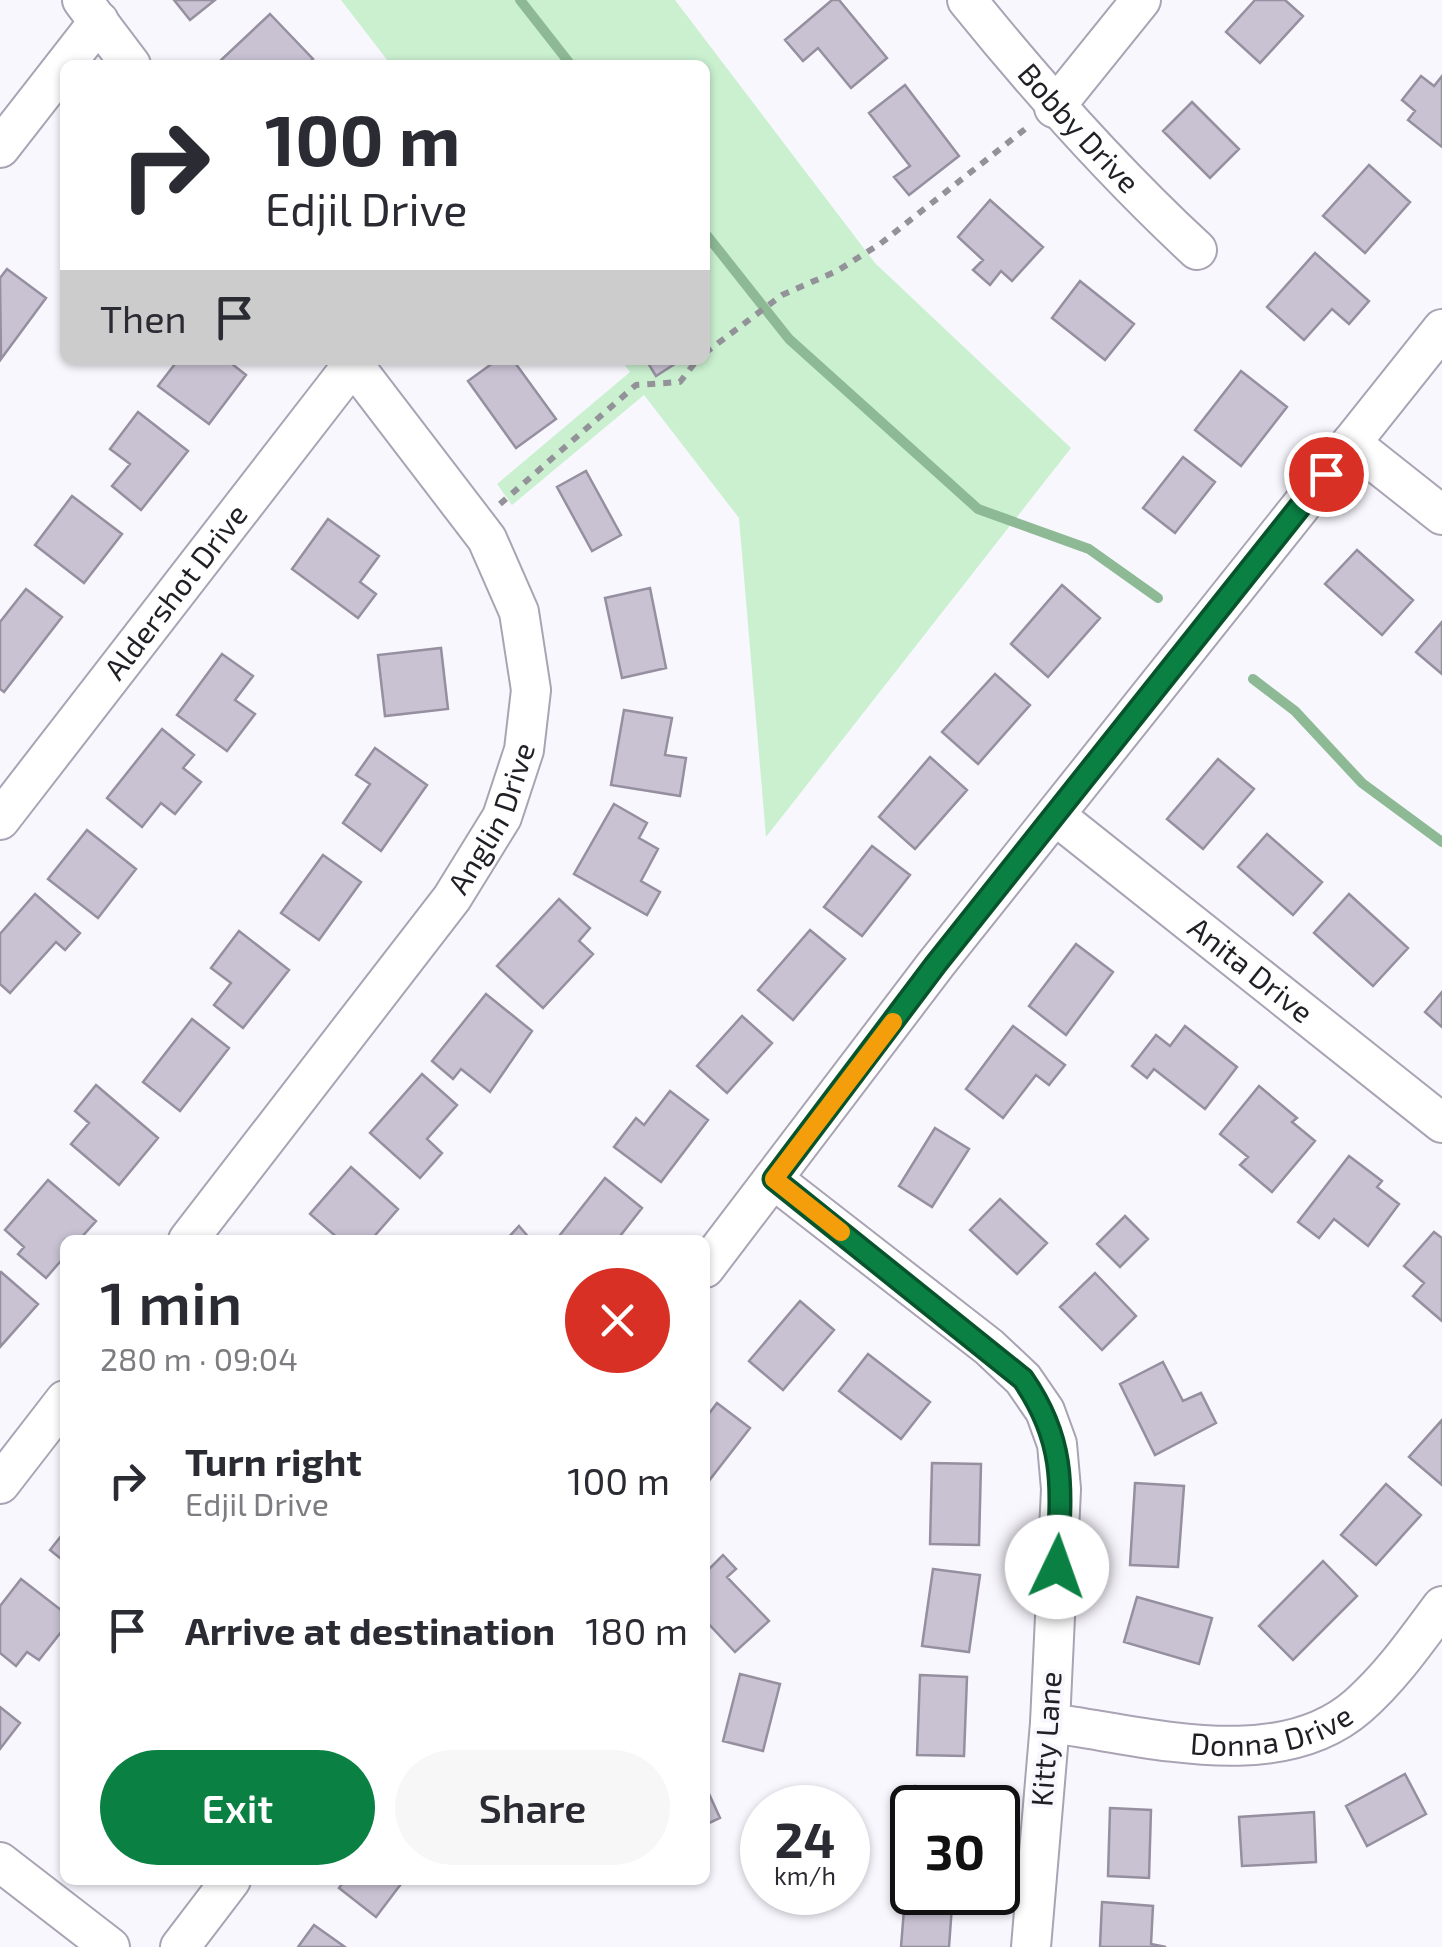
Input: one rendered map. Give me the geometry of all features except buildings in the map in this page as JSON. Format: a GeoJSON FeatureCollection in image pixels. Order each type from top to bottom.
{"type":"FeatureCollection","features":[{"type":"Feature","properties":{"kind":"street","name":"Bobby Drive"},"geometry":{"type":"LineString","coordinates":[[967,0],[1054,108],[1114,172],[1198,250]]}},
{"type":"Feature","properties":{"kind":"street"},"geometry":{"type":"LineString","coordinates":[[1054,108],[1141,0]]}},
{"type":"Feature","properties":{"kind":"street"},"geometry":{"type":"LineString","coordinates":[[0,148],[90,10],[127,60]]}},
{"type":"Feature","properties":{"kind":"street"},"geometry":{"type":"LineString","coordinates":[[710,1262],[936,964],[1442,329]]}},
{"type":"Feature","properties":{"kind":"street","name":"Aldershot Drive"},"geometry":{"type":"LineString","coordinates":[[0,820],[349,365]]}},
{"type":"Feature","properties":{"kind":"street","name":"Anglin Drive"},"geometry":{"type":"LineString","coordinates":[[192,1235],[452,898],[502,817],[524,750],[531,690],[519,612],[477,525],[353,365]]}},
{"type":"Feature","properties":{"kind":"street"},"geometry":{"type":"LineString","coordinates":[[1351,444],[1442,515]]}},
{"type":"Feature","properties":{"kind":"street","name":"Anita Drive"},"geometry":{"type":"LineString","coordinates":[[1056,816],[1442,1123]]}},
{"type":"Feature","properties":{"kind":"street","name":"Kitty Lane"},"geometry":{"type":"LineString","coordinates":[[774,1179],[988,1347],[1023,1379],[1045,1410],[1057,1444],[1061,1489],[1050,1722],[1031,1947]]}},
{"type":"Feature","properties":{"kind":"street"},"geometry":{"type":"LineString","coordinates":[[0,1484],[60,1406]]}},
{"type":"Feature","properties":{"kind":"street","name":"Donna Drive"},"geometry":{"type":"LineString","coordinates":[[1050,1722],[1204,1743],[1268,1744],[1310,1734],[1354,1710],[1390,1675],[1442,1606]]}},
{"type":"Feature","properties":{"kind":"street"},"geometry":{"type":"LineString","coordinates":[[0,1862],[110,1947]]}},
{"type":"Feature","properties":{"kind":"street"},"geometry":{"type":"LineString","coordinates":[[180,1947],[228,1885]]}},
{"type":"Feature","properties":{"kind":"path"},"geometry":{"type":"LineString","coordinates":[[710,349],[782,295],[837,270],[880,244],[1054,108]]}},
{"type":"Feature","properties":{"kind":"path"},"geometry":{"type":"LineString","coordinates":[[477,525],[636,386],[680,382],[694,365]]}},
{"type":"Feature","properties":{"kind":"green space"},"geometry":{"type":"Polygon","coordinates":[[[341,0],[675,0],[875,263],[1071,448],[766,837],[739,518],[644,395],[512,505],[497,484],[630,372],[625,365],[710,365],[710,60],[387,60],[341,0]]]}},
{"type":"Feature","properties":{"kind":"waterway"},"geometry":{"type":"LineString","coordinates":[[520,0],[567,60]]}},
{"type":"Feature","properties":{"kind":"waterway"},"geometry":{"type":"LineString","coordinates":[[710,239],[789,339],[978,509],[1089,549],[1158,598]]}},
{"type":"Feature","properties":{"kind":"waterway"},"geometry":{"type":"LineString","coordinates":[[1253,679],[1295,711],[1362,783],[1442,842]]}},
{"type":"Feature","properties":{"kind":"slow traffic"},"geometry":{"type":"LineString","coordinates":[[841,1232],[774,1179],[893,1022]]}},
{"type":"Feature","properties":{"kind":"route"},"geometry":{"type":"LineString","coordinates":[[1057,1567],[1061,1489],[1057,1444],[1045,1410],[1023,1379],[988,1347],[774,1179],[936,964],[1326,474]]}}]}
